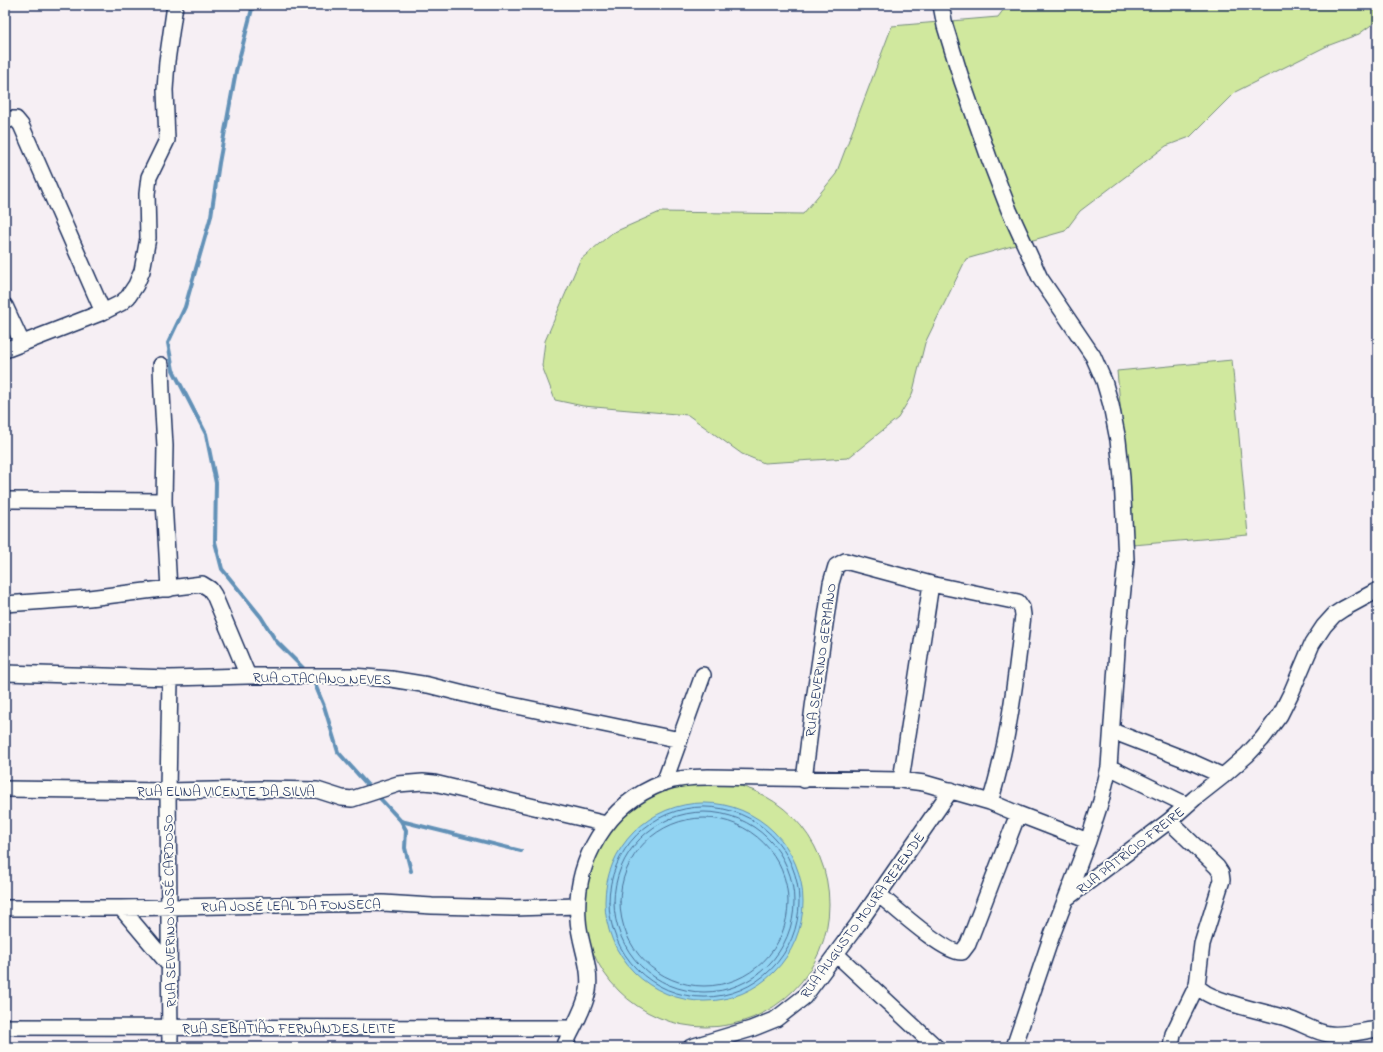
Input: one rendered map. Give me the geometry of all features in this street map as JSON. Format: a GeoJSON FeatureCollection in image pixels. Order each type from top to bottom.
{"type":"FeatureCollection","features":[{"type":"Feature","properties":{"kind":"street"},"geometry":{"type":"LineString","coordinates":[[5,350],[103,312],[128,297],[136,285],[142,272],[148,238],[147,194],[149,177],[167,140],[166,83],[171,25],[175,5]]}},
{"type":"Feature","properties":{"kind":"street","name":"RUA PATRÍCIO FREIRE"},"geometry":{"type":"LineString","coordinates":[[941,5],[945,26],[962,81],[989,158],[1010,210],[1040,278],[1093,356],[1104,381],[1111,405],[1118,440],[1122,478],[1126,560],[1118,637],[1109,767],[1101,801],[1067,898]]}},
{"type":"Feature","properties":{"kind":"street"},"geometry":{"type":"LineString","coordinates":[[5,122],[10,119],[16,119],[21,125],[103,312]]}},
{"type":"Feature","properties":{"kind":"street"},"geometry":{"type":"LineString","coordinates":[[5,306],[22,343]]}},
{"type":"Feature","properties":{"kind":"street"},"geometry":{"type":"LineString","coordinates":[[161,365],[165,446],[164,501],[169,589]]}},
{"type":"Feature","properties":{"kind":"street"},"geometry":{"type":"LineString","coordinates":[[8,500],[164,501]]}},
{"type":"Feature","properties":{"kind":"street","name":"RUA SEVERINO GERMANO"},"geometry":{"type":"LineString","coordinates":[[804,780],[833,572],[836,566],[845,561],[931,584]]}},
{"type":"Feature","properties":{"kind":"street"},"geometry":{"type":"LineString","coordinates":[[5,604],[89,598],[202,584],[210,589],[227,623],[248,676]]}},
{"type":"Feature","properties":{"kind":"street"},"geometry":{"type":"LineString","coordinates":[[901,780],[931,584],[1018,602],[1023,611],[1023,620],[1009,725],[1001,766],[990,802]]}},
{"type":"Feature","properties":{"kind":"street","name":"RUA PATRÍCIO FREIRE"},"geometry":{"type":"LineString","coordinates":[[1067,898],[1169,821],[1223,776],[1262,739],[1280,715],[1312,644],[1324,626],[1334,615],[1343,609],[1378,590]]}},
{"type":"Feature","properties":{"kind":"street","name":"RUA OTACIANO NEVES"},"geometry":{"type":"LineString","coordinates":[[5,673],[170,678],[352,676],[407,681],[488,700],[680,740]]}},
{"type":"Feature","properties":{"kind":"street"},"geometry":{"type":"LineString","coordinates":[[664,783],[703,674]]}},
{"type":"Feature","properties":{"kind":"street","name":"RUA SEVERINO JOSÉ CARDOSO"},"geometry":{"type":"LineString","coordinates":[[170,678],[168,791],[170,1047]]}},
{"type":"Feature","properties":{"kind":"street"},"geometry":{"type":"LineString","coordinates":[[1112,730],[1223,776]]}},
{"type":"Feature","properties":{"kind":"street","name":"RUA PATRÍCIO FREIRE"},"geometry":{"type":"LineString","coordinates":[[1109,767],[1187,805]]}},
{"type":"Feature","properties":{"kind":"street"},"geometry":{"type":"LineString","coordinates":[[564,1047],[584,1004],[588,990],[588,973],[578,922],[577,906],[579,884],[586,859],[606,824],[626,804],[650,789],[664,783],[690,778],[708,777],[804,780],[901,780],[924,783],[990,802],[1088,841]]}},
{"type":"Feature","properties":{"kind":"street","name":"RUA ELINA VICENTE DA SILVA"},"geometry":{"type":"LineString","coordinates":[[5,789],[168,791],[260,788],[317,790],[342,798],[352,799],[398,784],[423,782],[434,783],[606,824]]}},
{"type":"Feature","properties":{"kind":"street","name":"RUA AUGUSTO MOURA REZENDE"},"geometry":{"type":"LineString","coordinates":[[691,1047],[751,1029],[776,1019],[804,997],[951,790]]}},
{"type":"Feature","properties":{"kind":"street"},"geometry":{"type":"LineString","coordinates":[[878,894],[940,943],[952,951],[958,953],[962,952],[968,944],[1018,814]]}},
{"type":"Feature","properties":{"kind":"street"},"geometry":{"type":"LineString","coordinates":[[1169,821],[1217,867],[1222,876],[1202,944],[1197,986],[1174,1034],[1171,1047]]}},
{"type":"Feature","properties":{"kind":"street"},"geometry":{"type":"LineString","coordinates":[[1014,1047],[1052,935],[1067,898]]}},
{"type":"Feature","properties":{"kind":"street","name":"RUA JOSÉ LEAL DA FONSECA"},"geometry":{"type":"LineString","coordinates":[[5,908],[121,908],[383,903],[514,908],[577,906]]}},
{"type":"Feature","properties":{"kind":"street"},"geometry":{"type":"LineString","coordinates":[[121,908],[169,965]]}},
{"type":"Feature","properties":{"kind":"street"},"geometry":{"type":"LineString","coordinates":[[836,954],[936,1047]]}},
{"type":"Feature","properties":{"kind":"street"},"geometry":{"type":"LineString","coordinates":[[1197,986],[1203,992],[1217,999],[1285,1018],[1321,1032],[1336,1034],[1378,1029]]}},
{"type":"Feature","properties":{"kind":"street","name":"RUA SEBATIÃO FERNANDES LEITE"},"geometry":{"type":"LineString","coordinates":[[5,1027],[573,1028]]}},
{"type":"Feature","properties":{"kind":"green space"},"geometry":{"type":"Polygon","coordinates":[[[1007,5],[1378,5],[1378,20],[1359,34],[1327,46],[1235,92],[1190,137],[1166,146],[1080,211],[1065,231],[966,259],[925,343],[912,395],[898,418],[848,458],[764,463],[742,454],[688,415],[583,406],[555,400],[542,366],[545,341],[580,260],[612,233],[660,212],[803,214],[836,174],[892,26],[998,17],[1007,5]]]}},
{"type":"Feature","properties":{"kind":"green space"},"geometry":{"type":"Polygon","coordinates":[[[1232,360],[1248,535],[1133,545],[1117,371],[1232,360]]]}},
{"type":"Feature","properties":{"kind":"green space"},"geometry":{"type":"Polygon","coordinates":[[[694,781],[718,781],[742,786],[764,795],[793,817],[815,846],[820,857],[827,880],[829,904],[827,928],[820,951],[815,962],[793,991],[764,1013],[742,1022],[718,1027],[694,1027],[670,1022],[648,1013],[628,999],[611,982],[597,962],[588,940],[583,916],[583,892],[588,868],[597,846],[611,826],[628,809],[648,795],[670,786],[694,781]]]}},
{"type":"Feature","properties":{"kind":"water"},"geometry":{"type":"Polygon","coordinates":[[[704,803],[723,805],[742,811],[759,820],[774,832],[786,847],[795,864],[801,883],[803,902],[801,921],[795,940],[786,957],[774,972],[759,984],[742,993],[723,999],[704,1001],[685,999],[666,993],[649,984],[634,972],[622,957],[613,940],[607,921],[605,902],[607,883],[613,864],[622,847],[634,832],[649,820],[666,811],[685,805],[704,803]]]}},
{"type":"Feature","properties":{"kind":"waterway"},"geometry":{"type":"LineString","coordinates":[[253,5],[236,71],[211,216],[185,307],[168,343],[173,370],[206,434],[216,483],[215,542],[222,569],[261,617],[276,641],[306,671]]}},
{"type":"Feature","properties":{"kind":"waterway"},"geometry":{"type":"LineString","coordinates":[[314,682],[324,706],[338,752],[372,790]]}},
{"type":"Feature","properties":{"kind":"waterway"},"geometry":{"type":"LineString","coordinates":[[377,795],[401,821],[521,851]]}},
{"type":"Feature","properties":{"kind":"waterway"},"geometry":{"type":"LineString","coordinates":[[401,821],[406,830],[405,848],[411,871]]}}]}
